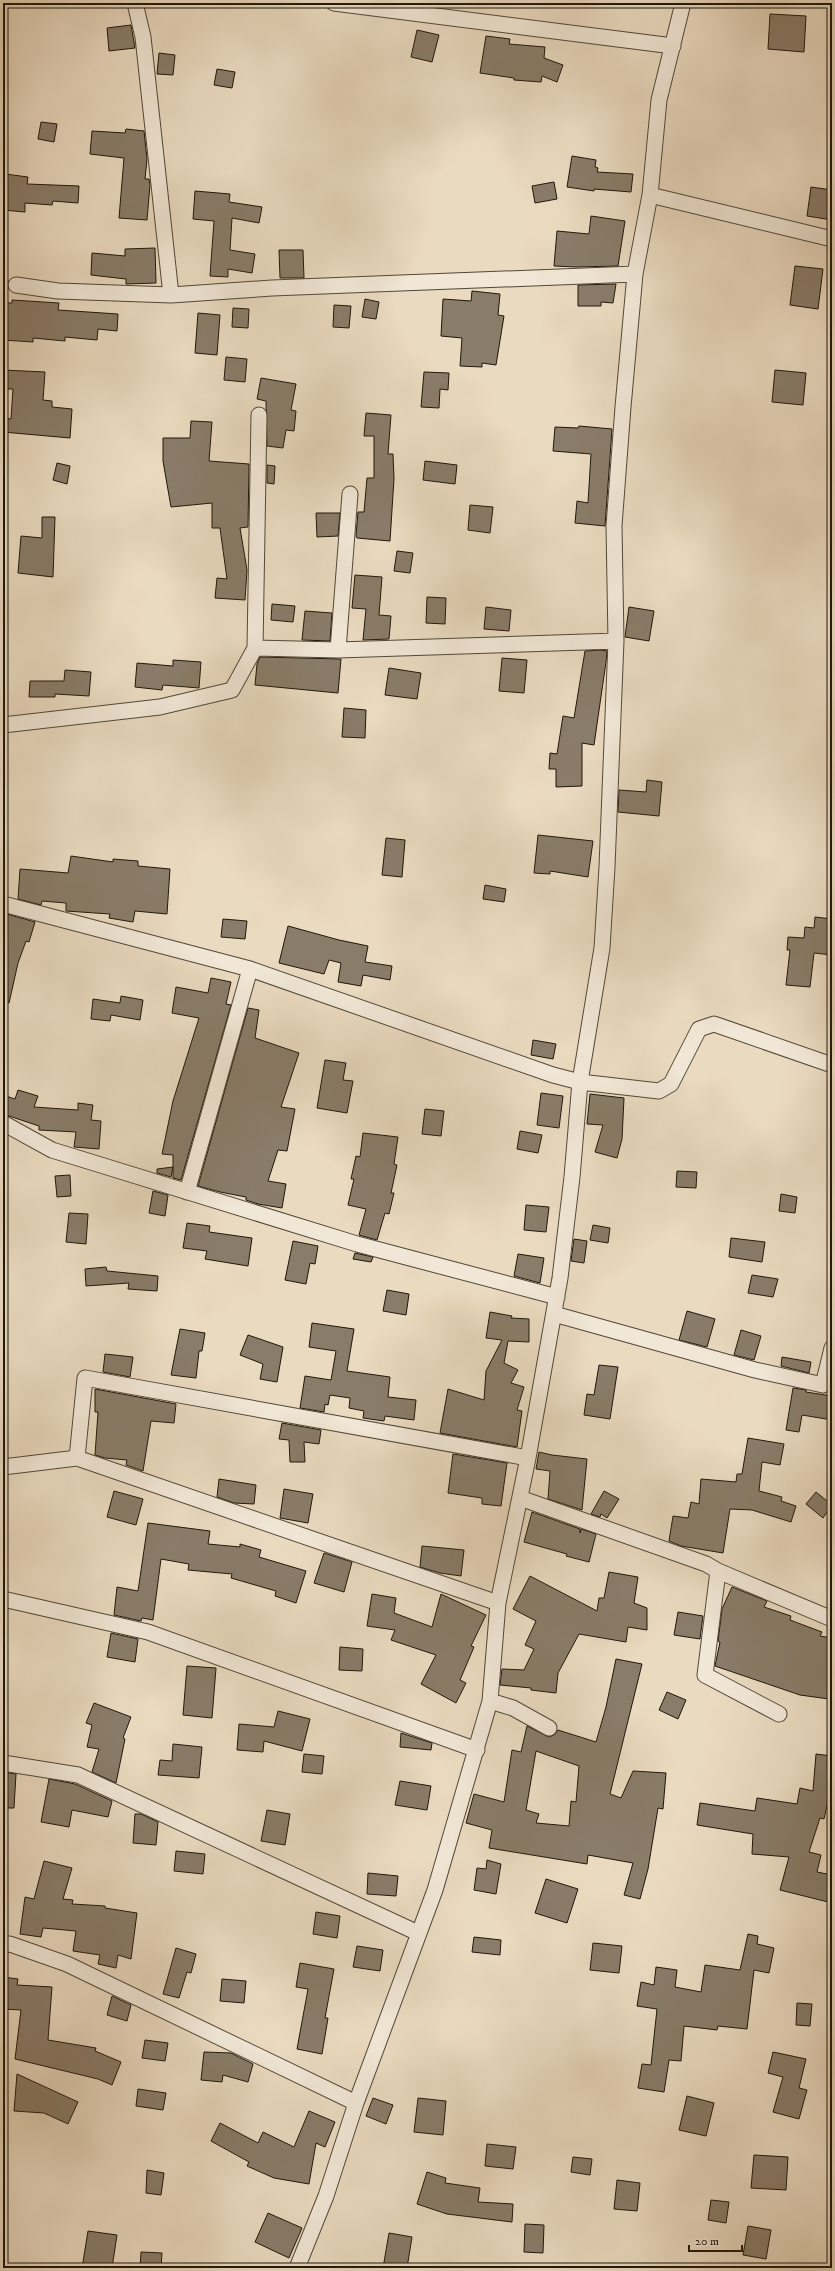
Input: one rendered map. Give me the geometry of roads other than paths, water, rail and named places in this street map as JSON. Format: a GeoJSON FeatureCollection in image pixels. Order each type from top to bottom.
{"type":"FeatureCollection","features":[{"type":"Feature","properties":{"kind":"street"},"geometry":{"type":"LineString","coordinates":[[135,3],[143,37],[171,295]]}},
{"type":"Feature","properties":{"kind":"street"},"geometry":{"type":"LineString","coordinates":[[334,3],[673,46]]}},
{"type":"Feature","properties":{"kind":"street"},"geometry":{"type":"LineString","coordinates":[[297,2268],[326,2196],[356,2103],[435,1890],[490,1701],[498,1603],[528,1458],[557,1297],[572,1176],[580,1082],[602,948],[607,867],[616,641],[614,526],[635,274],[650,196],[659,100],[683,3]]}},
{"type":"Feature","properties":{"kind":"street"},"geometry":{"type":"LineString","coordinates":[[650,196],[832,239]]}},
{"type":"Feature","properties":{"kind":"street"},"geometry":{"type":"LineString","coordinates":[[16,285],[58,291],[171,295],[272,288],[635,274]]}},
{"type":"Feature","properties":{"kind":"street"},"geometry":{"type":"LineString","coordinates":[[3,725],[160,707],[232,690],[255,648],[259,415]]}},
{"type":"Feature","properties":{"kind":"street"},"geometry":{"type":"LineString","coordinates":[[338,650],[350,494]]}},
{"type":"Feature","properties":{"kind":"street"},"geometry":{"type":"LineString","coordinates":[[255,648],[338,650],[616,641]]}},
{"type":"Feature","properties":{"kind":"street"},"geometry":{"type":"LineString","coordinates":[[3,904],[250,969],[553,1075],[580,1082],[659,1091],[671,1084],[699,1029],[714,1024],[832,1065]]}},
{"type":"Feature","properties":{"kind":"street"},"geometry":{"type":"LineString","coordinates":[[187,1192],[250,969]]}},
{"type":"Feature","properties":{"kind":"street"},"geometry":{"type":"LineString","coordinates":[[3,1123],[52,1150],[357,1244],[557,1297]]}},
{"type":"Feature","properties":{"kind":"street"},"geometry":{"type":"LineString","coordinates":[[554,1314],[755,1370],[828,1386],[832,1348]]}},
{"type":"Feature","properties":{"kind":"street"},"geometry":{"type":"LineString","coordinates":[[77,1458],[85,1378],[528,1458]]}},
{"type":"Feature","properties":{"kind":"street"},"geometry":{"type":"LineString","coordinates":[[3,1467],[77,1458],[498,1603]]}},
{"type":"Feature","properties":{"kind":"street"},"geometry":{"type":"LineString","coordinates":[[520,1498],[706,1564],[718,1571],[832,1618]]}},
{"type":"Feature","properties":{"kind":"street"},"geometry":{"type":"LineString","coordinates":[[718,1571],[705,1675],[779,1714]]}},
{"type":"Feature","properties":{"kind":"street"},"geometry":{"type":"LineString","coordinates":[[3,1599],[148,1632],[476,1750]]}},
{"type":"Feature","properties":{"kind":"street"},"geometry":{"type":"LineString","coordinates":[[490,1701],[513,1708],[549,1728]]}},
{"type":"Feature","properties":{"kind":"street"},"geometry":{"type":"LineString","coordinates":[[3,1763],[78,1775],[418,1933]]}},
{"type":"Feature","properties":{"kind":"street"},"geometry":{"type":"LineString","coordinates":[[3,1945],[10,1944],[68,1964],[356,2103]]}}]}
